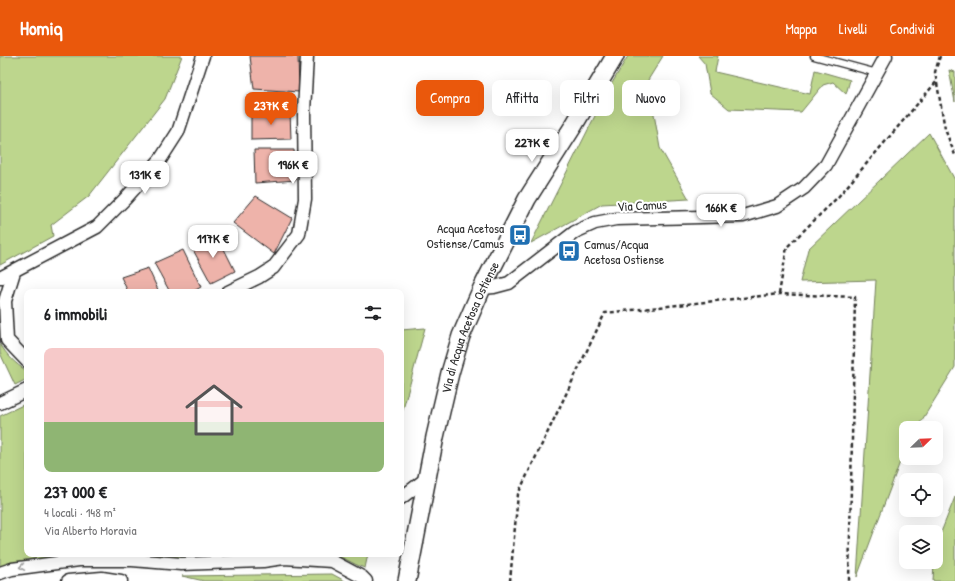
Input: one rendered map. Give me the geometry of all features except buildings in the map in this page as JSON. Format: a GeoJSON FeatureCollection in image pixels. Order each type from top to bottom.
{"type":"FeatureCollection","features":[{"type":"Feature","properties":{"kind":"street"},"geometry":{"type":"LineString","coordinates":[[0,278],[14,272],[97,227],[125,199],[160,160],[178,132],[203,56]]}},
{"type":"Feature","properties":{"kind":"street"},"geometry":{"type":"LineString","coordinates":[[234,289],[259,277],[273,268],[299,234],[305,199],[304,111],[307,56]]}},
{"type":"Feature","properties":{"kind":"street","name":"Via di Acqua Acetosa Ostiense"},"geometry":{"type":"LineString","coordinates":[[407,581],[435,437],[452,365],[461,336],[482,288],[527,199],[615,56]]}},
{"type":"Feature","properties":{"kind":"street","name":"Via Camus"},"geometry":{"type":"LineString","coordinates":[[482,288],[510,283],[575,232],[595,223],[616,219],[743,216],[777,206],[804,188],[826,165],[886,56]]}},
{"type":"Feature","properties":{"kind":"street"},"geometry":{"type":"LineString","coordinates":[[14,272],[5,301],[7,340],[24,358]]}},
{"type":"Feature","properties":{"kind":"street"},"geometry":{"type":"LineString","coordinates":[[0,403],[24,391]]}},
{"type":"Feature","properties":{"kind":"street"},"geometry":{"type":"LineString","coordinates":[[404,496],[427,478]]}},
{"type":"Feature","properties":{"kind":"street"},"geometry":{"type":"LineString","coordinates":[[0,573],[12,569],[79,560],[132,560],[181,564],[262,562],[284,557]]}},
{"type":"Feature","properties":{"kind":"street"},"geometry":{"type":"LineString","coordinates":[[298,557],[332,561],[362,577],[366,581]]}},
{"type":"Feature","properties":{"kind":"street"},"geometry":{"type":"LineString","coordinates":[[68,581],[102,578],[121,581]]}},
{"type":"Feature","properties":{"kind":"lane"},"geometry":{"type":"LineString","coordinates":[[814,56],[877,73]]}},
{"type":"Feature","properties":{"kind":"path"},"geometry":{"type":"LineString","coordinates":[[940,56],[935,72],[945,129],[955,155]]}},
{"type":"Feature","properties":{"kind":"path"},"geometry":{"type":"LineString","coordinates":[[779,294],[787,247],[838,197],[937,81]]}},
{"type":"Feature","properties":{"kind":"path"},"geometry":{"type":"LineString","coordinates":[[510,581],[518,494],[605,314],[779,294],[855,298],[849,581]]}},
{"type":"Feature","properties":{"kind":"green space"},"geometry":{"type":"Polygon","coordinates":[[[0,56],[182,56],[165,99],[89,196],[51,225],[53,236],[0,265],[0,56]]]}},
{"type":"Feature","properties":{"kind":"green space"},"geometry":{"type":"Polygon","coordinates":[[[628,56],[663,56],[648,80],[622,80],[622,116],[654,116],[660,148],[689,199],[602,204],[531,243],[595,116],[614,116],[614,80],[628,56]]]}},
{"type":"Feature","properties":{"kind":"green space"},"geometry":{"type":"Polygon","coordinates":[[[698,56],[718,56],[715,72],[810,94],[815,70],[850,80],[846,94],[833,82],[823,85],[801,112],[729,109],[710,93],[705,64],[698,56]]]}},
{"type":"Feature","properties":{"kind":"green space"},"geometry":{"type":"Polygon","coordinates":[[[949,70],[955,72],[955,102],[949,70]]]}},
{"type":"Feature","properties":{"kind":"green space"},"geometry":{"type":"Polygon","coordinates":[[[929,133],[955,180],[955,367],[921,421],[899,421],[899,465],[857,577],[876,280],[800,282],[808,249],[929,133]]]}},
{"type":"Feature","properties":{"kind":"green space"},"geometry":{"type":"Polygon","coordinates":[[[425,328],[404,406],[404,330],[425,328]]]}},
{"type":"Feature","properties":{"kind":"green space"},"geometry":{"type":"Polygon","coordinates":[[[0,344],[5,352],[24,369],[24,380],[15,385],[0,353],[0,344]]]}},
{"type":"Feature","properties":{"kind":"green space"},"geometry":{"type":"Polygon","coordinates":[[[24,404],[24,557],[274,557],[263,561],[79,560],[0,576],[0,416],[24,404]]]}},
{"type":"Feature","properties":{"kind":"green space"},"geometry":{"type":"Polygon","coordinates":[[[955,497],[955,581],[933,581],[934,569],[943,569],[943,527],[955,497]]]}},
{"type":"Feature","properties":{"kind":"green space"},"geometry":{"type":"Polygon","coordinates":[[[336,557],[367,557],[365,568],[336,557]]]}},
{"type":"Feature","properties":{"kind":"green space"},"geometry":{"type":"Polygon","coordinates":[[[332,574],[345,581],[204,581],[182,576],[332,574]]]}},
{"type":"Feature","properties":{"kind":"place","name":"Acqua Acetosa Ostiense/Camus"},"geometry":{"type":"Point","coordinates":[520,235]}},
{"type":"Feature","properties":{"kind":"place","name":"Camus/Acqua Acetosa Ostiense"},"geometry":{"type":"Point","coordinates":[569,251]}}]}
